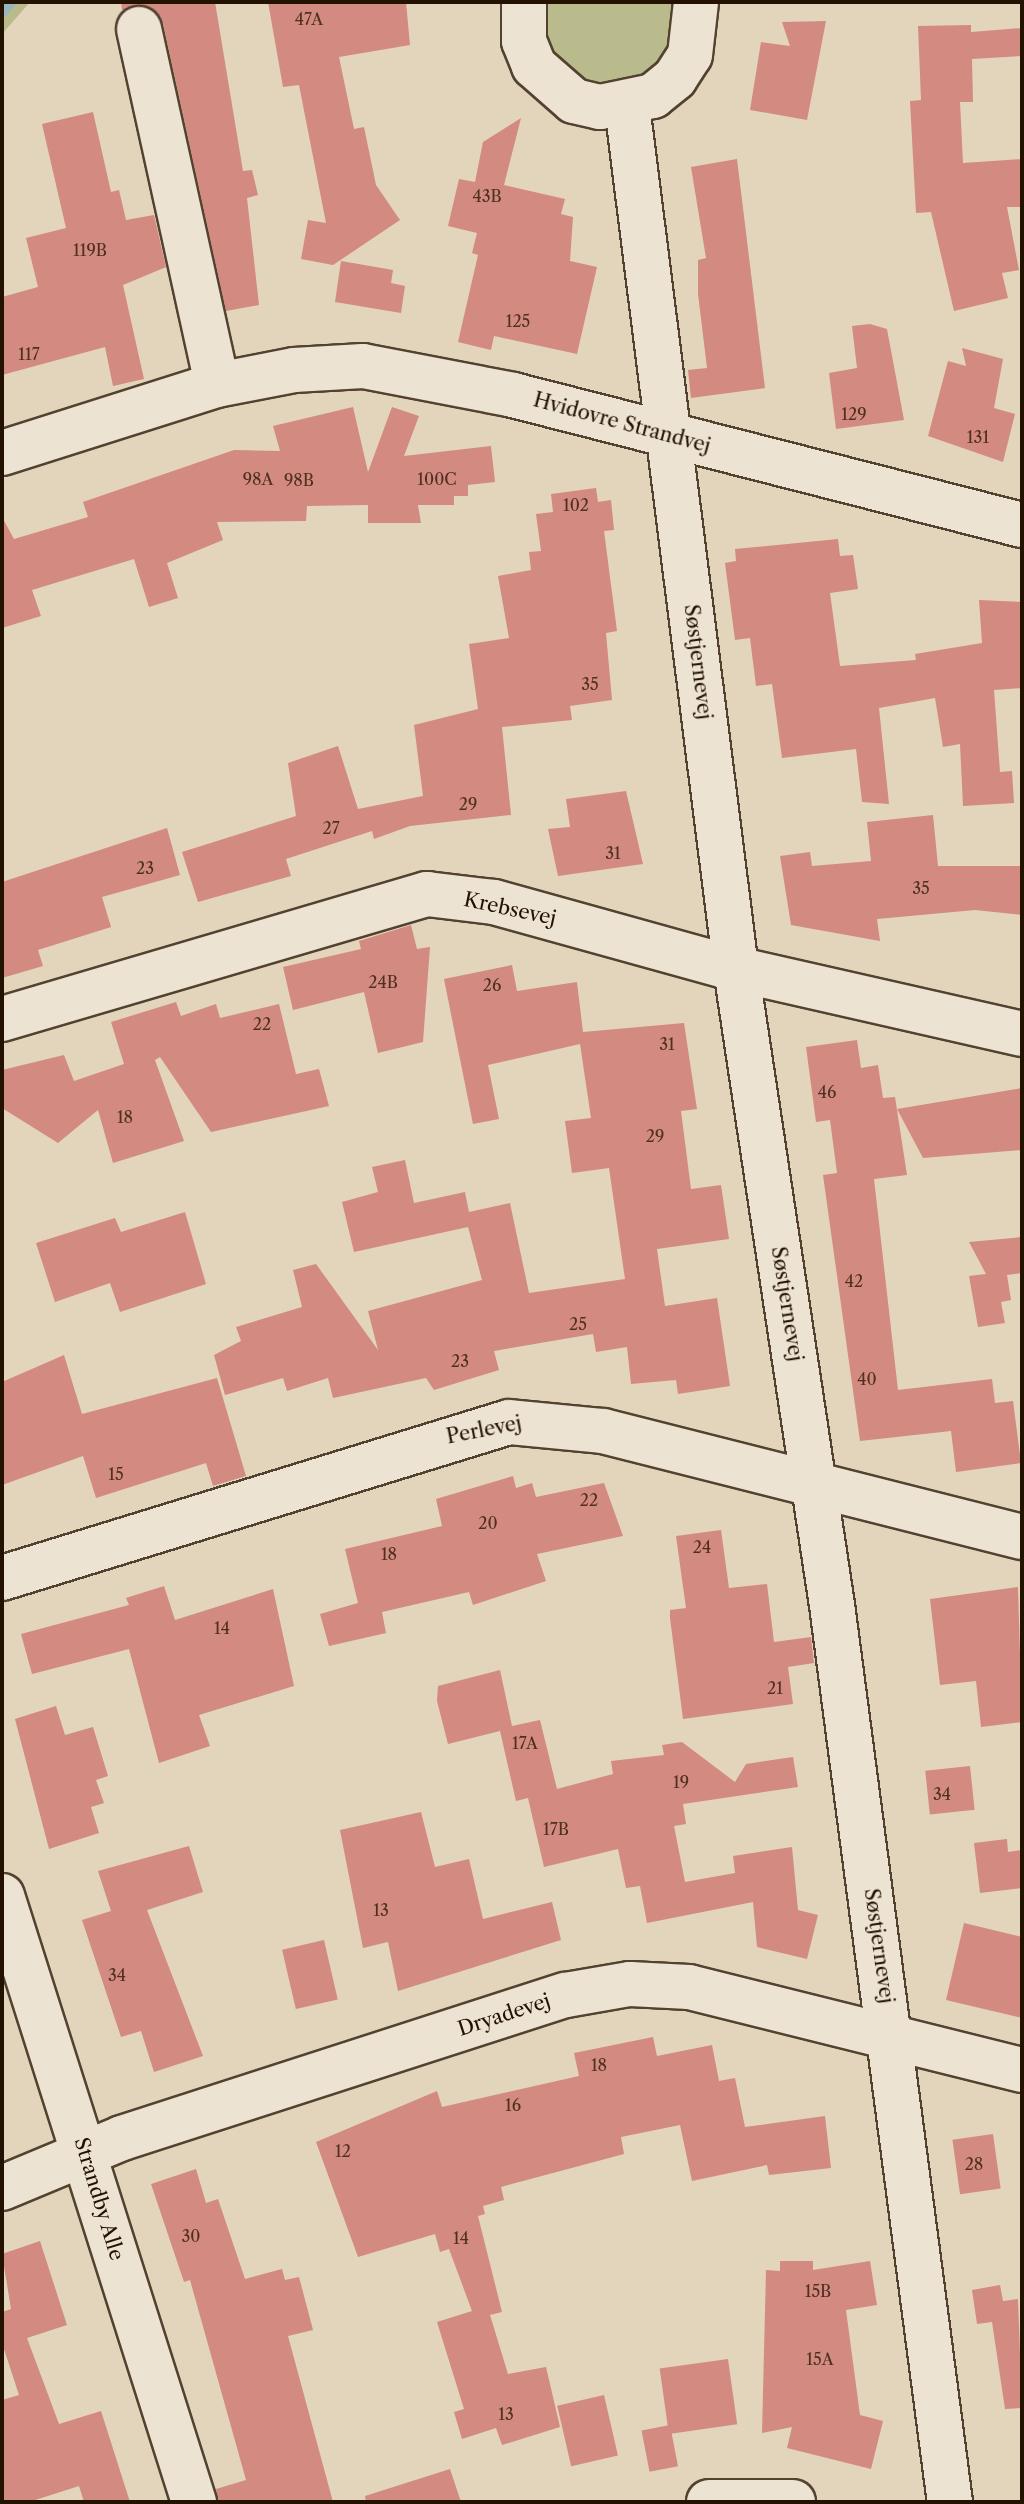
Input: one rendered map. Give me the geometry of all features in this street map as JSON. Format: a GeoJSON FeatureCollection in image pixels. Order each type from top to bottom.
{"type":"FeatureCollection","features":[{"type":"Feature","properties":{"kind":"street"},"geometry":{"type":"LineString","coordinates":[[524,2],[524,41],[551,86],[574,101],[627,106],[675,78],[690,55],[696,2]]}},
{"type":"Feature","properties":{"kind":"street"},"geometry":{"type":"LineString","coordinates":[[139,29],[217,385]]}},
{"type":"Feature","properties":{"kind":"street","name":"Søstjernevej"},"geometry":{"type":"LineString","coordinates":[[627,106],[736,969],[814,1482],[891,2036],[950,2502]]}},
{"type":"Feature","properties":{"kind":"street","name":"Hvidovre Strandvej"},"geometry":{"type":"LineString","coordinates":[[2,453],[217,385],[363,366],[670,436],[1022,525]]}},
{"type":"Feature","properties":{"kind":"street","name":"Krebsevej"},"geometry":{"type":"LineString","coordinates":[[2,1019],[427,894],[494,902],[736,969],[1022,1034]]}},
{"type":"Feature","properties":{"kind":"street","name":"Perlevej"},"geometry":{"type":"LineString","coordinates":[[2,1578],[509,1422],[554,1421],[814,1482],[1022,1537]]}},
{"type":"Feature","properties":{"kind":"street","name":"Strandby Alle"},"geometry":{"type":"LineString","coordinates":[[2,1896],[194,2502]]}},
{"type":"Feature","properties":{"kind":"street","name":"Dryadevej"},"geometry":{"type":"LineString","coordinates":[[2,2188],[84,2150],[553,1999],[630,1984],[689,1987],[1022,2070]]}},
{"type":"Feature","properties":{"kind":"street"},"geometry":{"type":"LineString","coordinates":[[709,2502],[793,2502]]}},
{"type":"Feature","properties":{"kind":"green space"},"geometry":{"type":"Polygon","coordinates":[[[2,2],[30,2],[2,34],[2,2]]]}},
{"type":"Feature","properties":{"kind":"green space"},"geometry":{"type":"Polygon","coordinates":[[[540,2],[683,2],[685,24],[660,74],[588,88],[549,57],[540,2]]]}},
{"type":"Feature","properties":{"kind":"building"},"geometry":{"type":"Polygon","coordinates":[[[121,2],[215,2],[243,171],[252,170],[258,195],[247,198],[259,305],[226,311],[163,24],[147,6],[122,10],[121,2]]]}},
{"type":"Feature","properties":{"kind":"building"},"geometry":{"type":"Polygon","coordinates":[[[268,2],[406,2],[410,45],[339,57],[354,129],[364,127],[376,185],[400,220],[333,265],[301,259],[308,220],[326,223],[299,85],[283,87],[268,2]]]}},
{"type":"Feature","properties":{"kind":"building"},"geometry":{"type":"Polygon","coordinates":[[[826,21],[807,120],[750,110],[761,42],[790,46],[782,22],[826,21]]]}},
{"type":"Feature","properties":{"kind":"building"},"geometry":{"type":"Polygon","coordinates":[[[971,25],[971,32],[1022,28],[1022,56],[972,59],[973,102],[960,102],[963,163],[1022,159],[1022,207],[1007,207],[1019,270],[1002,273],[1008,298],[954,311],[931,212],[916,213],[910,101],[921,100],[918,26],[971,25]]]}},
{"type":"Feature","properties":{"kind":"building"},"geometry":{"type":"Polygon","coordinates":[[[93,112],[111,192],[119,190],[126,220],[154,215],[166,267],[123,285],[144,379],[113,386],[105,347],[2,375],[2,297],[38,287],[26,238],[66,228],[42,124],[93,112]]]}},
{"type":"Feature","properties":{"kind":"building"},"geometry":{"type":"Polygon","coordinates":[[[521,118],[504,185],[565,199],[561,214],[573,217],[570,261],[597,267],[577,354],[494,336],[491,350],[458,342],[478,255],[472,253],[477,233],[448,226],[459,179],[475,182],[483,142],[521,118]]]}},
{"type":"Feature","properties":{"kind":"building"},"geometry":{"type":"Polygon","coordinates":[[[737,159],[765,388],[691,398],[688,370],[707,368],[698,294],[698,260],[706,258],[691,167],[737,159]]]}},
{"type":"Feature","properties":{"kind":"building"},"geometry":{"type":"Polygon","coordinates":[[[341,261],[393,270],[391,283],[405,286],[401,313],[335,302],[341,261]]]}},
{"type":"Feature","properties":{"kind":"building"},"geometry":{"type":"Polygon","coordinates":[[[870,324],[887,329],[904,420],[836,429],[829,373],[857,368],[852,326],[870,324]]]}},
{"type":"Feature","properties":{"kind":"building"},"geometry":{"type":"Polygon","coordinates":[[[962,348],[1003,359],[994,408],[1015,414],[1003,462],[928,436],[948,361],[966,366],[962,348]]]}},
{"type":"Feature","properties":{"kind":"building"},"geometry":{"type":"Polygon","coordinates":[[[353,407],[368,472],[392,407],[419,416],[404,456],[491,446],[495,482],[468,485],[468,496],[454,496],[454,505],[418,505],[421,523],[368,523],[368,505],[307,506],[306,521],[217,522],[223,540],[167,563],[178,598],[149,607],[134,559],[32,590],[41,616],[2,628],[2,517],[14,539],[88,517],[83,502],[234,450],[280,451],[273,426],[353,407]]]}},
{"type":"Feature","properties":{"kind":"building"},"geometry":{"type":"Polygon","coordinates":[[[596,488],[598,502],[611,500],[614,530],[604,531],[617,631],[606,633],[612,700],[570,706],[572,720],[502,727],[511,815],[410,826],[374,839],[372,831],[286,859],[291,876],[198,902],[182,852],[296,816],[288,763],[338,746],[358,809],[423,796],[414,725],[478,709],[469,644],[509,638],[498,576],[531,570],[529,552],[541,551],[536,514],[553,512],[551,494],[596,488]]]}},
{"type":"Feature","properties":{"kind":"building"},"geometry":{"type":"Polygon","coordinates":[[[838,539],[840,556],[853,555],[858,589],[830,593],[840,666],[916,660],[915,654],[982,643],[979,600],[1022,602],[1022,688],[994,690],[1000,772],[1012,771],[1014,803],[963,806],[960,744],[943,747],[935,698],[879,708],[889,804],[862,802],[856,749],[782,758],[772,684],[756,686],[750,638],[735,640],[725,563],[736,561],[735,549],[838,539]]]}},
{"type":"Feature","properties":{"kind":"building"},"geometry":{"type":"Polygon","coordinates":[[[626,791],[643,864],[558,876],[548,829],[570,827],[566,799],[626,791]]]}},
{"type":"Feature","properties":{"kind":"building"},"geometry":{"type":"Polygon","coordinates":[[[933,815],[938,866],[1022,866],[1022,915],[975,910],[877,919],[880,941],[791,925],[780,856],[810,852],[812,866],[871,861],[867,822],[933,815]]]}},
{"type":"Feature","properties":{"kind":"building"},"geometry":{"type":"Polygon","coordinates":[[[167,828],[180,875],[102,897],[111,927],[38,950],[43,966],[2,978],[2,882],[167,828]]]}},
{"type":"Feature","properties":{"kind":"building"},"geometry":{"type":"Polygon","coordinates":[[[411,925],[417,949],[430,947],[423,1042],[378,1053],[364,992],[293,1010],[283,967],[361,949],[359,941],[411,925]]]}},
{"type":"Feature","properties":{"kind":"building"},"geometry":{"type":"Polygon","coordinates":[[[512,965],[517,991],[577,982],[583,1032],[684,1023],[697,1109],[681,1111],[691,1189],[721,1185],[729,1239],[657,1249],[665,1306],[717,1298],[730,1386],[678,1394],[676,1380],[631,1384],[627,1347],[596,1352],[593,1334],[494,1351],[499,1370],[434,1390],[426,1378],[333,1398],[328,1378],[287,1391],[283,1378],[225,1395],[214,1355],[241,1341],[236,1327],[302,1307],[293,1270],[316,1264],[378,1350],[368,1311],[482,1280],[468,1227],[354,1252],[342,1202],[378,1192],[372,1167],[405,1160],[414,1203],[465,1192],[469,1212],[510,1203],[529,1293],[625,1279],[609,1168],[572,1173],[565,1121],[591,1118],[580,1044],[488,1065],[499,1119],[473,1124],[444,979],[512,965]]]}},
{"type":"Feature","properties":{"kind":"building"},"geometry":{"type":"Polygon","coordinates":[[[176,1002],[181,1016],[216,1004],[220,1018],[279,1004],[296,1074],[319,1069],[329,1106],[211,1132],[160,1057],[155,1060],[184,1141],[113,1163],[98,1110],[58,1143],[2,1108],[2,1070],[64,1055],[74,1081],[124,1064],[111,1022],[176,1002]]]}},
{"type":"Feature","properties":{"kind":"building"},"geometry":{"type":"Polygon","coordinates":[[[857,1040],[861,1068],[878,1065],[883,1098],[895,1097],[907,1175],[874,1179],[898,1390],[992,1379],[995,1403],[1013,1401],[1021,1463],[956,1472],[951,1431],[860,1441],[823,1175],[837,1173],[830,1120],[816,1122],[806,1047],[857,1040]]]}},
{"type":"Feature","properties":{"kind":"building"},"geometry":{"type":"Polygon","coordinates":[[[1022,1088],[1022,1150],[923,1158],[897,1109],[1022,1088]]]}},
{"type":"Feature","properties":{"kind":"building"},"geometry":{"type":"Polygon","coordinates":[[[185,1212],[206,1284],[120,1312],[110,1283],[55,1302],[36,1243],[115,1218],[121,1232],[185,1212]]]}},
{"type":"Feature","properties":{"kind":"building"},"geometry":{"type":"Polygon","coordinates":[[[1022,1237],[1022,1273],[1007,1275],[1011,1300],[1001,1302],[1005,1323],[978,1327],[969,1276],[986,1274],[969,1242],[1022,1237]]]}},
{"type":"Feature","properties":{"kind":"building"},"geometry":{"type":"Polygon","coordinates":[[[64,1355],[82,1414],[217,1378],[246,1476],[213,1486],[206,1463],[96,1498],[83,1456],[2,1485],[2,1382],[64,1355]]]}},
{"type":"Feature","properties":{"kind":"building"},"geometry":{"type":"Polygon","coordinates":[[[513,1476],[516,1488],[532,1483],[536,1497],[604,1483],[623,1536],[537,1554],[546,1581],[473,1605],[469,1592],[382,1612],[386,1633],[329,1646],[320,1614],[358,1603],[345,1549],[442,1526],[436,1499],[513,1476]]]}},
{"type":"Feature","properties":{"kind":"building"},"geometry":{"type":"Polygon","coordinates":[[[721,1530],[729,1588],[767,1584],[774,1642],[811,1637],[814,1663],[788,1667],[793,1704],[683,1719],[670,1618],[670,1610],[686,1608],[676,1536],[721,1530]]]}},
{"type":"Feature","properties":{"kind":"building"},"geometry":{"type":"Polygon","coordinates":[[[164,1586],[175,1620],[273,1589],[294,1686],[199,1715],[210,1746],[159,1763],[129,1649],[32,1674],[21,1634],[129,1605],[126,1598],[164,1586]]]}},
{"type":"Feature","properties":{"kind":"building"},"geometry":{"type":"Polygon","coordinates":[[[1018,1587],[1022,1722],[981,1727],[976,1681],[940,1685],[930,1599],[1018,1587]]]}},
{"type":"Feature","properties":{"kind":"building"},"geometry":{"type":"Polygon","coordinates":[[[500,1670],[512,1726],[540,1720],[557,1789],[613,1774],[611,1761],[664,1755],[662,1745],[682,1742],[735,1782],[746,1764],[793,1757],[798,1787],[683,1804],[686,1824],[674,1826],[685,1882],[735,1873],[733,1856],[792,1847],[798,1910],[818,1915],[807,1959],[757,1947],[753,1902],[647,1923],[640,1886],[626,1888],[618,1849],[544,1867],[528,1798],[516,1801],[500,1731],[448,1744],[437,1701],[438,1686],[500,1670]]]}},
{"type":"Feature","properties":{"kind":"building"},"geometry":{"type":"Polygon","coordinates":[[[56,1706],[65,1735],[93,1727],[108,1776],[96,1780],[104,1803],[91,1807],[99,1833],[49,1849],[15,1719],[56,1706]]]}},
{"type":"Feature","properties":{"kind":"building"},"geometry":{"type":"Polygon","coordinates":[[[970,1766],[975,1810],[930,1814],[925,1771],[970,1766]]]}},
{"type":"Feature","properties":{"kind":"building"},"geometry":{"type":"Polygon","coordinates":[[[421,1812],[435,1867],[469,1859],[483,1919],[552,1902],[561,1940],[398,1991],[388,1942],[363,1948],[340,1830],[421,1812]]]}},
{"type":"Feature","properties":{"kind":"building"},"geometry":{"type":"Polygon","coordinates":[[[1007,1839],[1008,1852],[1022,1850],[1022,1888],[980,1893],[974,1843],[1007,1839]]]}},
{"type":"Feature","properties":{"kind":"building"},"geometry":{"type":"Polygon","coordinates":[[[189,1846],[203,1892],[147,1910],[203,2056],[154,2072],[141,2031],[121,2037],[82,1920],[111,1911],[98,1871],[189,1846]]]}},
{"type":"Feature","properties":{"kind":"building"},"geometry":{"type":"Polygon","coordinates":[[[964,1923],[1022,1937],[1022,2018],[946,2000],[964,1923]]]}},
{"type":"Feature","properties":{"kind":"building"},"geometry":{"type":"Polygon","coordinates":[[[324,1940],[338,1999],[296,2009],[282,1950],[324,1940]]]}},
{"type":"Feature","properties":{"kind":"building"},"geometry":{"type":"Polygon","coordinates":[[[653,2037],[657,2056],[712,2045],[719,2081],[735,2078],[745,2127],[825,2116],[831,2168],[769,2175],[767,2165],[692,2181],[680,2125],[621,2137],[624,2154],[501,2187],[504,2200],[483,2206],[485,2214],[478,2216],[502,2312],[490,2315],[508,2374],[546,2367],[560,2427],[502,2445],[496,2428],[462,2439],[454,2412],[464,2409],[437,2322],[472,2311],[449,2249],[440,2252],[435,2234],[358,2257],[316,2142],[437,2091],[442,2107],[579,2076],[574,2053],[653,2037]]]}},
{"type":"Feature","properties":{"kind":"building"},"geometry":{"type":"Polygon","coordinates":[[[993,2134],[1001,2188],[960,2194],[952,2140],[993,2134]]]}},
{"type":"Feature","properties":{"kind":"building"},"geometry":{"type":"Polygon","coordinates":[[[196,2169],[206,2203],[218,2199],[245,2279],[282,2269],[285,2280],[299,2277],[313,2330],[288,2336],[333,2502],[218,2502],[216,2489],[246,2480],[190,2280],[184,2282],[151,2184],[196,2169]]]}},
{"type":"Feature","properties":{"kind":"building"},"geometry":{"type":"Polygon","coordinates":[[[40,2241],[67,2325],[27,2338],[59,2424],[101,2411],[130,2502],[84,2502],[79,2486],[29,2502],[2,2502],[2,2400],[19,2395],[2,2343],[2,2312],[11,2309],[2,2254],[40,2241]]]}},
{"type":"Feature","properties":{"kind":"building"},"geometry":{"type":"Polygon","coordinates":[[[780,2261],[813,2261],[813,2270],[870,2261],[877,2305],[846,2310],[860,2415],[883,2421],[871,2469],[787,2448],[792,2427],[762,2433],[766,2270],[780,2271],[780,2261]]]}},
{"type":"Feature","properties":{"kind":"building"},"geometry":{"type":"Polygon","coordinates":[[[1000,2285],[1003,2301],[1018,2299],[1022,2408],[1005,2409],[992,2322],[977,2324],[972,2290],[1000,2285]]]}},
{"type":"Feature","properties":{"kind":"building"},"geometry":{"type":"Polygon","coordinates":[[[728,2359],[737,2424],[669,2434],[660,2369],[728,2359]]]}},
{"type":"Feature","properties":{"kind":"building"},"geometry":{"type":"Polygon","coordinates":[[[604,2395],[618,2455],[571,2466],[557,2406],[604,2395]]]}},
{"type":"Feature","properties":{"kind":"building"},"geometry":{"type":"Polygon","coordinates":[[[670,2425],[678,2466],[650,2472],[642,2431],[670,2425]]]}},
{"type":"Feature","properties":{"kind":"building"},"geometry":{"type":"Polygon","coordinates":[[[450,2469],[461,2502],[366,2502],[365,2496],[450,2469]]]}},
{"type":"Feature","properties":{"kind":"waterway"},"geometry":{"type":"LineString","coordinates":[[2,11],[10,2]]}}]}
